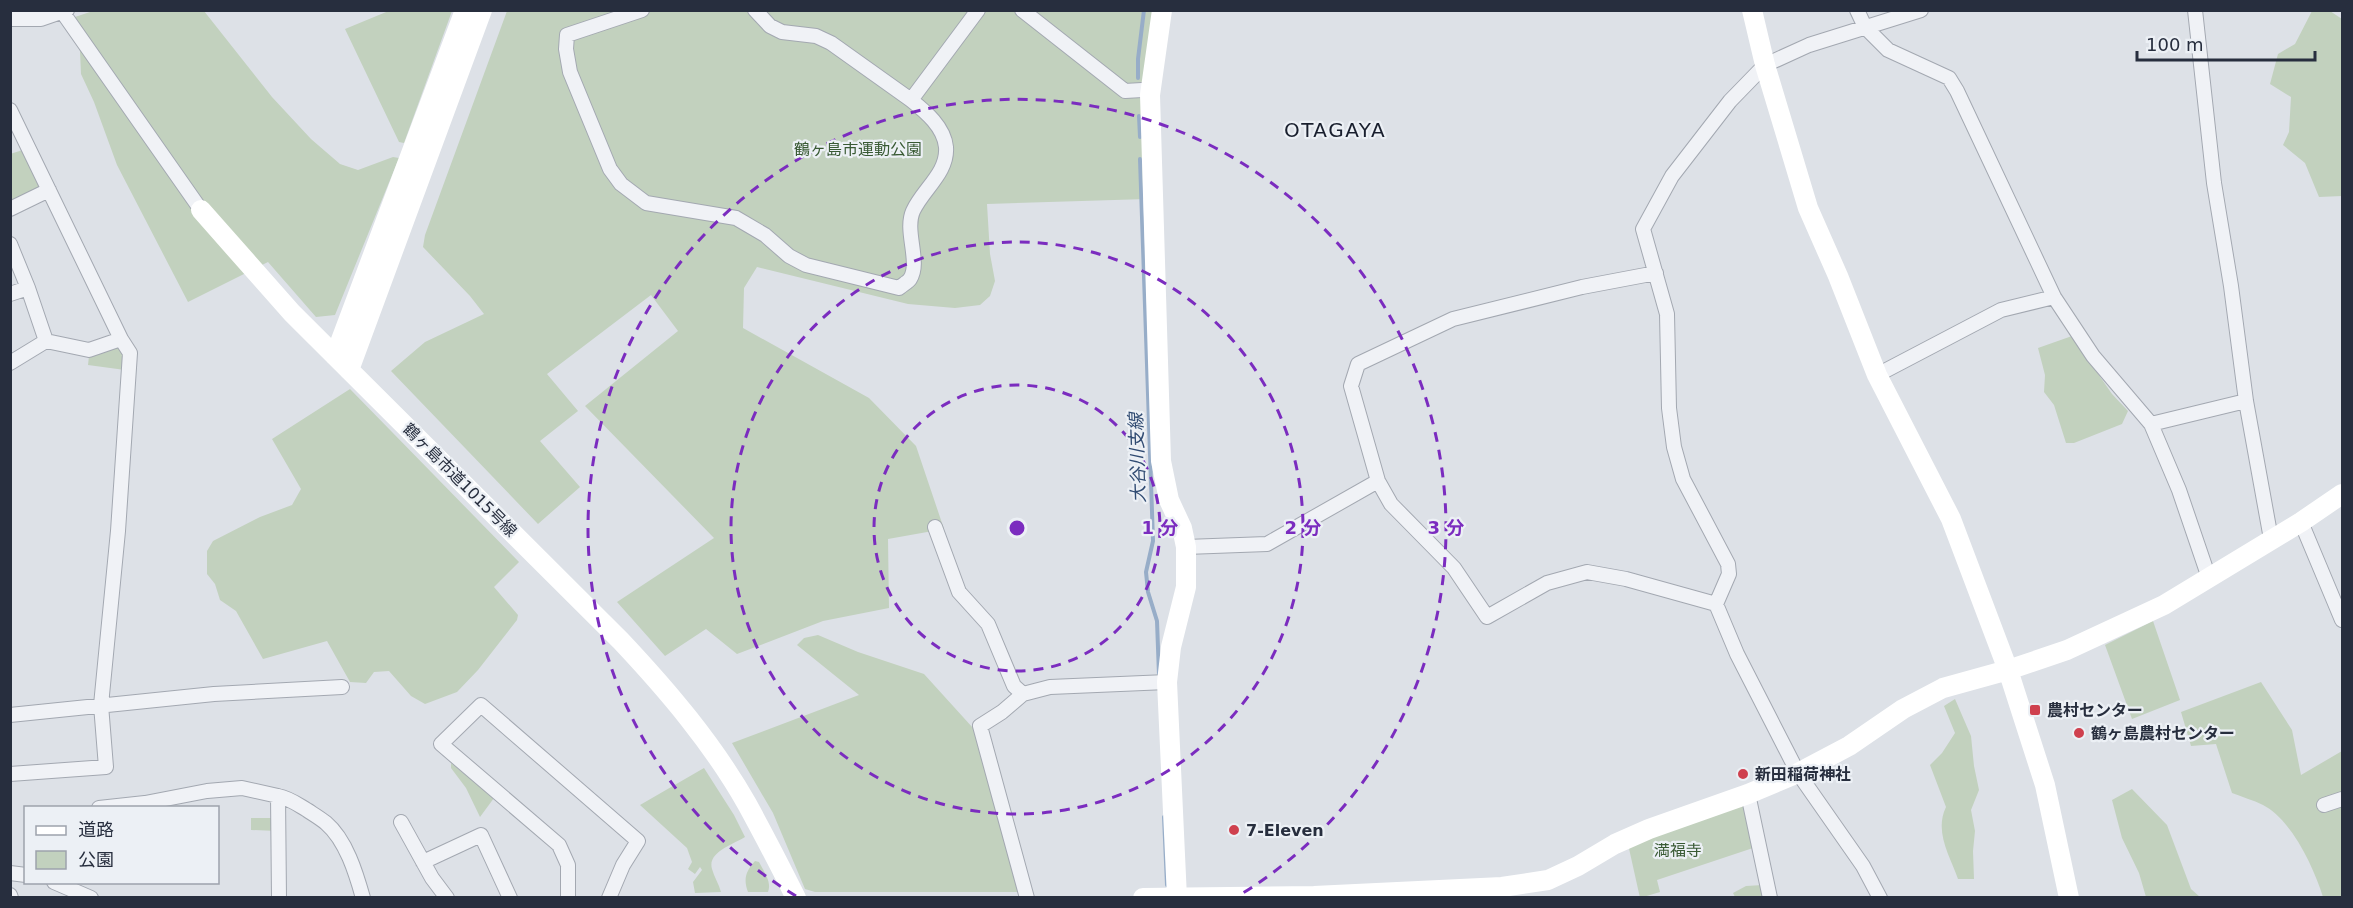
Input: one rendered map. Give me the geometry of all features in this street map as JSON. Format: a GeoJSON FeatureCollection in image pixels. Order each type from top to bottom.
{"type":"FeatureCollection","features":[{"type":"Feature","properties":{"kind":"street"},"geometry":{"type":"LineString","coordinates":[[334,356],[465,10]]}},
{"type":"Feature","properties":{"kind":"street"},"geometry":{"type":"LineString","coordinates":[[349,370],[482,10]]}},
{"type":"Feature","properties":{"kind":"street"},"geometry":{"type":"LineString","coordinates":[[642,10],[567,35],[566,49],[570,72],[610,169],[621,184],[646,203],[736,218],[765,235],[789,256],[806,265],[899,288],[910,278],[914,265],[910,236],[912,212],[941,171],[946,147],[939,127],[911,100],[831,43],[816,36],[782,32],[770,26],[755,10]]}},
{"type":"Feature","properties":{"kind":"street"},"geometry":{"type":"LineString","coordinates":[[911,100],[978,10]]}},
{"type":"Feature","properties":{"kind":"street"},"geometry":{"type":"LineString","coordinates":[[1022,10],[1125,91],[1142,90]]}},
{"type":"Feature","properties":{"kind":"street"},"geometry":{"type":"LineString","coordinates":[[1162,10],[1150,96],[1161,461],[1169,500],[1182,528],[1186,547],[1186,587],[1171,647],[1167,682],[1177,897]]}},
{"type":"Feature","properties":{"kind":"street"},"geometry":{"type":"LineString","coordinates":[[1752,10],[1765,65],[1808,208],[1878,375],[1952,519],[2008,670],[2045,785],[2069,897]]}},
{"type":"Feature","properties":{"kind":"street"},"geometry":{"type":"LineString","coordinates":[[1857,10],[1865,27],[1887,50],[1949,78],[2054,297],[2092,356],[2151,424],[2180,490],[2209,578]]}},
{"type":"Feature","properties":{"kind":"street"},"geometry":{"type":"LineString","coordinates":[[1880,897],[1863,866],[1798,773],[1737,654],[1716,604],[1729,574],[1728,564],[1683,479],[1674,447],[1669,408],[1666,314],[1643,228],[1672,176],[1730,101],[1765,65],[1809,45],[1921,10]]}},
{"type":"Feature","properties":{"kind":"street"},"geometry":{"type":"LineString","coordinates":[[2195,10],[2214,183],[2231,286],[2246,401],[2271,539]]}},
{"type":"Feature","properties":{"kind":"street"},"geometry":{"type":"LineString","coordinates":[[10,19],[41,19],[63,11],[201,210]]}},
{"type":"Feature","properties":{"kind":"street"},"geometry":{"type":"LineString","coordinates":[[10,110],[121,339],[130,353],[118,531],[100,705],[106,767],[10,774]]}},
{"type":"Feature","properties":{"kind":"street"},"geometry":{"type":"LineString","coordinates":[[10,209],[49,190]]}},
{"type":"Feature","properties":{"kind":"street","name":"鶴ヶ島市道1015号線"},"geometry":{"type":"LineString","coordinates":[[201,210],[278,298],[334,356],[621,641],[660,683],[722,764],[746,803],[796,897]]}},
{"type":"Feature","properties":{"kind":"street"},"geometry":{"type":"LineString","coordinates":[[11,246],[46,341]]}},
{"type":"Feature","properties":{"kind":"street"},"geometry":{"type":"LineString","coordinates":[[1656,273],[1582,287],[1454,319],[1358,364],[1351,386],[1378,481],[1391,504],[1454,568],[1487,617],[1547,583],[1587,572],[1626,579],[1716,604]]}},
{"type":"Feature","properties":{"kind":"street"},"geometry":{"type":"LineString","coordinates":[[10,294],[28,288]]}},
{"type":"Feature","properties":{"kind":"street"},"geometry":{"type":"LineString","coordinates":[[1878,375],[2001,310],[2054,297]]}},
{"type":"Feature","properties":{"kind":"street"},"geometry":{"type":"LineString","coordinates":[[10,363],[46,341],[89,350],[121,339]]}},
{"type":"Feature","properties":{"kind":"street"},"geometry":{"type":"LineString","coordinates":[[2151,424],[2246,401]]}},
{"type":"Feature","properties":{"kind":"street"},"geometry":{"type":"LineString","coordinates":[[1186,547],[1267,544],[1378,481]]}},
{"type":"Feature","properties":{"kind":"street"},"geometry":{"type":"LineString","coordinates":[[1143,897],[1503,892],[1548,880],[1578,866],[1615,844],[1649,829],[1748,794],[1798,773],[1849,746],[1903,709],[1943,688],[2008,670],[2067,650],[2164,604],[2301,522],[2343,494]]}},
{"type":"Feature","properties":{"kind":"street"},"geometry":{"type":"LineString","coordinates":[[2301,522],[2343,620]]}},
{"type":"Feature","properties":{"kind":"street"},"geometry":{"type":"LineString","coordinates":[[935,527],[959,592],[988,624],[1014,686],[1023,694]]}},
{"type":"Feature","properties":{"kind":"street"},"geometry":{"type":"LineString","coordinates":[[1027,897],[980,726],[1002,712],[1023,694],[1050,687],[1167,682]]}},
{"type":"Feature","properties":{"kind":"street"},"geometry":{"type":"LineString","coordinates":[[10,715],[239,693],[342,687]]}},
{"type":"Feature","properties":{"kind":"street"},"geometry":{"type":"LineString","coordinates":[[568,897],[568,865],[559,845],[441,744],[481,705],[638,841],[623,866],[609,897]]}},
{"type":"Feature","properties":{"kind":"street"},"geometry":{"type":"LineString","coordinates":[[107,806],[242,788],[287,798],[326,823],[336,834],[357,877],[363,897]]}},
{"type":"Feature","properties":{"kind":"street"},"geometry":{"type":"LineString","coordinates":[[1748,794],[1770,897]]}},
{"type":"Feature","properties":{"kind":"street"},"geometry":{"type":"LineString","coordinates":[[278,796],[279,897]]}},
{"type":"Feature","properties":{"kind":"street"},"geometry":{"type":"LineString","coordinates":[[2324,805],[2343,799]]}},
{"type":"Feature","properties":{"kind":"street"},"geometry":{"type":"LineString","coordinates":[[401,822],[423,862],[447,897]]}},
{"type":"Feature","properties":{"kind":"street"},"geometry":{"type":"LineString","coordinates":[[423,862],[481,835],[510,897]]}},
{"type":"Feature","properties":{"kind":"street"},"geometry":{"type":"LineString","coordinates":[[61,884],[91,897]]}},
{"type":"Feature","properties":{"kind":"green space"},"geometry":{"type":"Polygon","coordinates":[[[391,10],[452,11],[404,143],[399,142],[345,29],[391,10]]]}},
{"type":"Feature","properties":{"kind":"green space"},"geometry":{"type":"Polygon","coordinates":[[[93,11],[204,11],[272,97],[311,139],[340,164],[358,170],[393,157],[399,158],[335,315],[316,317],[268,262],[188,302],[117,165],[81,74],[80,51],[69,19],[93,11]]]}},
{"type":"Feature","properties":{"kind":"green space","name":"鶴ヶ島市運動公園"},"geometry":{"type":"Polygon","coordinates":[[[507,11],[1154,11],[1147,199],[987,204],[990,254],[995,281],[990,296],[980,305],[955,308],[908,304],[757,267],[744,288],[743,328],[869,398],[916,446],[944,529],[888,539],[889,608],[823,621],[737,654],[706,629],[665,656],[617,602],[714,538],[585,406],[678,331],[651,295],[547,374],[578,411],[540,441],[580,487],[538,524],[391,371],[425,342],[484,314],[423,247],[425,235],[507,11]]]}},
{"type":"Feature","properties":{"kind":"green space"},"geometry":{"type":"Polygon","coordinates":[[[2312,11],[2330,11],[2342,19],[2342,196],[2319,197],[2305,163],[2283,145],[2289,132],[2291,97],[2270,84],[2278,54],[2295,44],[2312,11]]]}},
{"type":"Feature","properties":{"kind":"green space"},"geometry":{"type":"Polygon","coordinates":[[[26,149],[45,188],[11,202],[10,154],[26,149]]]}},
{"type":"Feature","properties":{"kind":"green space"},"geometry":{"type":"Polygon","coordinates":[[[2072,336],[2112,394],[2128,411],[2122,424],[2074,443],[2066,443],[2054,405],[2044,392],[2045,375],[2038,348],[2072,336]]]}},
{"type":"Feature","properties":{"kind":"green space"},"geometry":{"type":"Polygon","coordinates":[[[118,347],[126,354],[125,370],[88,365],[89,356],[118,347]]]}},
{"type":"Feature","properties":{"kind":"green space"},"geometry":{"type":"Polygon","coordinates":[[[350,389],[519,562],[494,587],[518,615],[517,620],[478,670],[457,692],[425,704],[411,696],[389,671],[374,672],[366,683],[350,682],[327,641],[263,659],[236,611],[220,600],[215,584],[207,574],[207,551],[213,541],[260,517],[292,505],[301,489],[272,439],[350,389]]]}},
{"type":"Feature","properties":{"kind":"green space"},"geometry":{"type":"Polygon","coordinates":[[[2153,621],[2180,700],[2132,719],[2105,645],[2153,621]]]}},
{"type":"Feature","properties":{"kind":"green space"},"geometry":{"type":"Polygon","coordinates":[[[818,635],[858,652],[924,674],[973,728],[1019,892],[815,892],[805,889],[773,813],[732,743],[859,695],[797,645],[804,638],[818,635]]]}},
{"type":"Feature","properties":{"kind":"green space"},"geometry":{"type":"Polygon","coordinates":[[[2261,682],[2292,730],[2301,775],[2342,751],[2342,897],[2323,897],[2308,859],[2292,833],[2274,812],[2259,803],[2232,793],[2216,744],[2191,746],[2181,712],[2261,682]]]}},
{"type":"Feature","properties":{"kind":"green space"},"geometry":{"type":"Polygon","coordinates":[[[1955,699],[1971,736],[1979,790],[1971,810],[1975,831],[1974,879],[1958,879],[1944,844],[1942,826],[1946,807],[1930,765],[1942,753],[1955,733],[1944,706],[1955,699]]]}},
{"type":"Feature","properties":{"kind":"green space"},"geometry":{"type":"Polygon","coordinates":[[[451,763],[494,798],[480,817],[466,788],[451,768],[451,763]]]}},
{"type":"Feature","properties":{"kind":"green space"},"geometry":{"type":"Polygon","coordinates":[[[704,768],[745,837],[722,849],[714,858],[712,869],[721,892],[695,893],[693,882],[702,870],[700,867],[695,874],[688,869],[692,862],[687,848],[640,805],[704,768]]]}},
{"type":"Feature","properties":{"kind":"green space"},"geometry":{"type":"Polygon","coordinates":[[[2132,789],[2167,825],[2191,889],[2200,897],[2146,897],[2139,873],[2122,838],[2112,800],[2132,789]]]}},
{"type":"Feature","properties":{"kind":"green space","name":"満福寺"},"geometry":{"type":"Polygon","coordinates":[[[1743,804],[1753,848],[1657,880],[1660,892],[1640,898],[1628,844],[1743,804]]]}},
{"type":"Feature","properties":{"kind":"green space"},"geometry":{"type":"Polygon","coordinates":[[[251,818],[277,818],[277,831],[251,830],[251,818]]]}},
{"type":"Feature","properties":{"kind":"green space"},"geometry":{"type":"Polygon","coordinates":[[[755,861],[759,862],[767,877],[768,892],[748,892],[746,875],[755,861]]]}},
{"type":"Feature","properties":{"kind":"green space"},"geometry":{"type":"Polygon","coordinates":[[[1763,885],[1766,897],[1735,897],[1733,893],[1746,886],[1763,885]]]}},
{"type":"Feature","properties":{"kind":"waterway"},"geometry":{"type":"LineString","coordinates":[[1138,78],[1144,10]]}},
{"type":"Feature","properties":{"kind":"waterway"},"geometry":{"type":"LineString","coordinates":[[1139,116],[1140,137]]}},
{"type":"Feature","properties":{"kind":"waterway","name":"大谷川支線"},"geometry":{"type":"LineString","coordinates":[[1140,159],[1153,541],[1146,572],[1148,592],[1157,621],[1159,675]]}},
{"type":"Feature","properties":{"kind":"waterway","name":"大谷川支線"},"geometry":{"type":"LineString","coordinates":[[1164,817],[1167,885]]}},
{"type":"Feature","properties":{"kind":"place","name":"農村センター"},"geometry":{"type":"Point","coordinates":[2035,710]}},
{"type":"Feature","properties":{"kind":"place","name":"鶴ヶ島農村センター"},"geometry":{"type":"Point","coordinates":[2079,733]}},
{"type":"Feature","properties":{"kind":"place","name":"新田稲荷神社"},"geometry":{"type":"Point","coordinates":[1743,774]}},
{"type":"Feature","properties":{"kind":"place","name":"7-Eleven"},"geometry":{"type":"Point","coordinates":[1234,830]}},
{"type":"Feature","properties":{"kind":"district","name":"OTAGAYA"},"geometry":{"type":"Point","coordinates":[1335,130]}}]}
